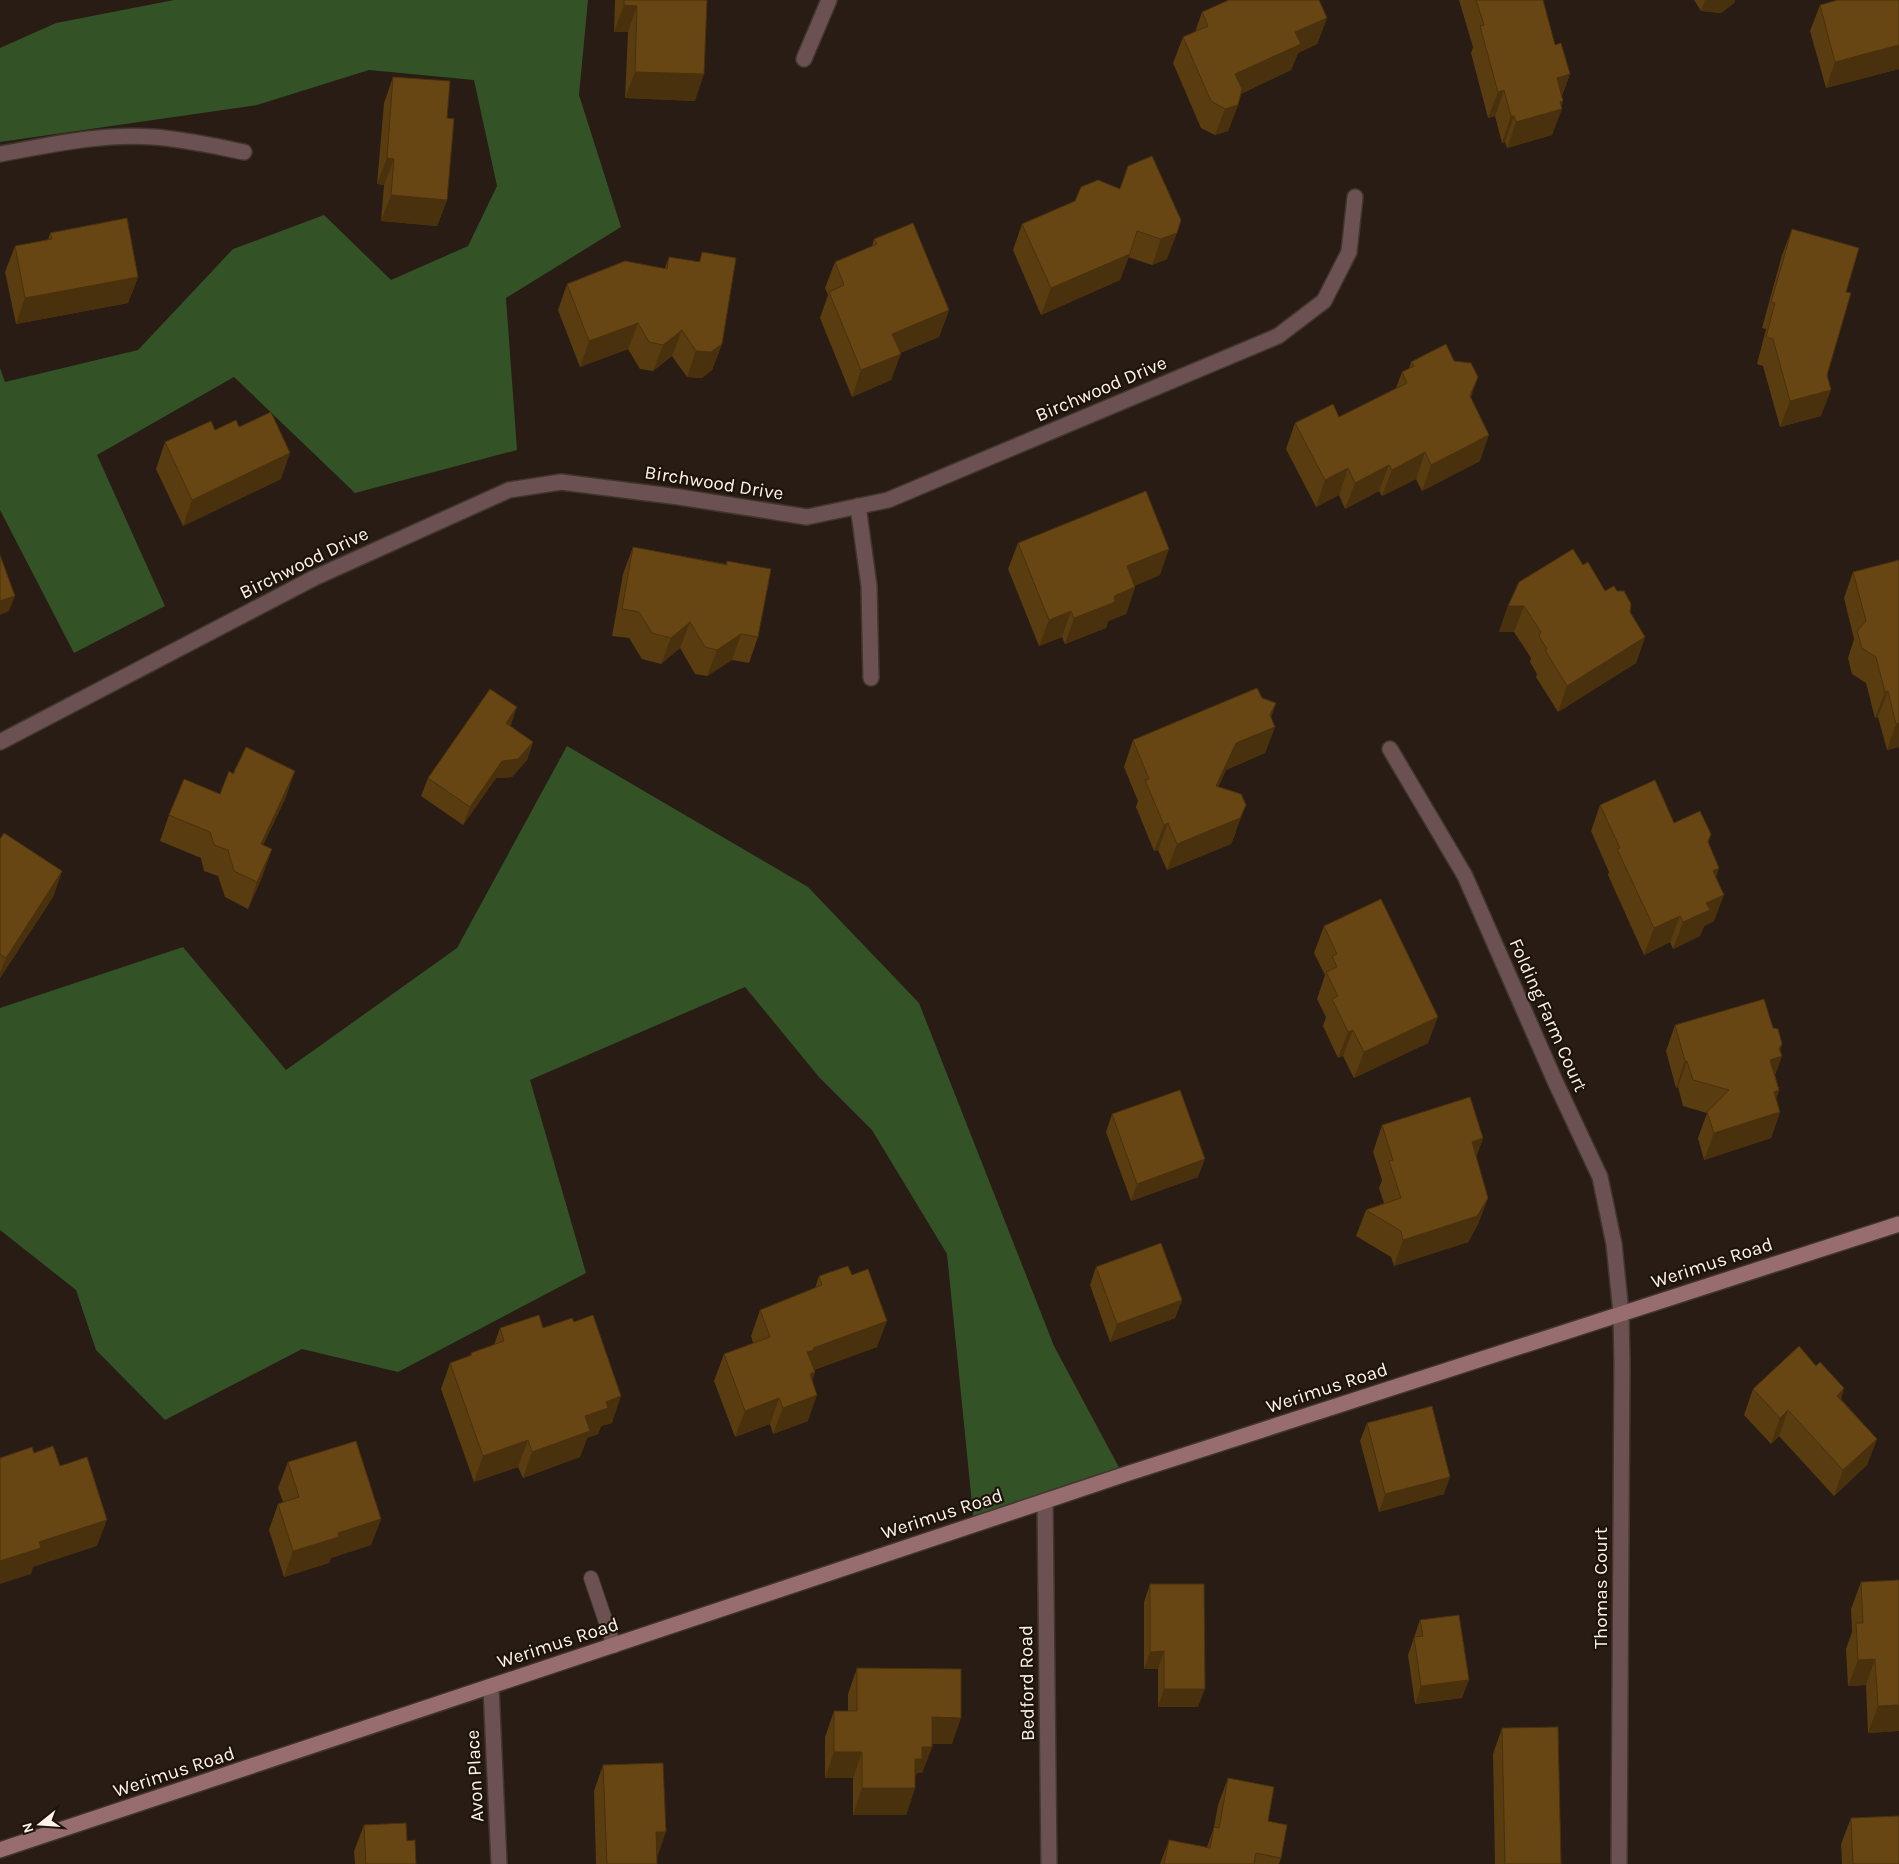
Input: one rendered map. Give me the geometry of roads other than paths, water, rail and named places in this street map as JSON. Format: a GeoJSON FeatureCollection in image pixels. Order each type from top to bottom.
{"type":"FeatureCollection","features":[{"type":"Feature","properties":{"kind":"main road","name":"Werimus Road"},"geometry":{"type":"LineString","coordinates":[[0,1850],[1045,1501],[1899,1224]]}},
{"type":"Feature","properties":{"kind":"street"},"geometry":{"type":"LineString","coordinates":[[804,59],[829,0]]}},
{"type":"Feature","properties":{"kind":"street"},"geometry":{"type":"LineString","coordinates":[[0,154],[93,138],[152,136],[198,142],[244,152]]}},
{"type":"Feature","properties":{"kind":"street","name":"Birchwood Drive"},"geometry":{"type":"LineString","coordinates":[[0,742],[314,578],[509,490],[561,482],[679,497],[808,517],[888,500],[1278,336],[1324,301],[1349,252],[1355,196]]}},
{"type":"Feature","properties":{"kind":"street"},"geometry":{"type":"LineString","coordinates":[[858,506],[869,586],[871,678]]}},
{"type":"Feature","properties":{"kind":"street","name":"Folding Farm Court"},"geometry":{"type":"LineString","coordinates":[[1390,749],[1464,876],[1555,1082],[1600,1177],[1614,1244],[1620,1313]]}},
{"type":"Feature","properties":{"kind":"street","name":"Thomas Court"},"geometry":{"type":"LineString","coordinates":[[1619,1864],[1622,1372],[1620,1313]]}},
{"type":"Feature","properties":{"kind":"street","name":"Bedford Road"},"geometry":{"type":"LineString","coordinates":[[1045,1501],[1049,1864]]}},
{"type":"Feature","properties":{"kind":"street","name":"Avon Place"},"geometry":{"type":"LineString","coordinates":[[491,1687],[499,1864]]}},
{"type":"Feature","properties":{"kind":"lane"},"geometry":{"type":"LineString","coordinates":[[591,1578],[614,1646]]}}]}
